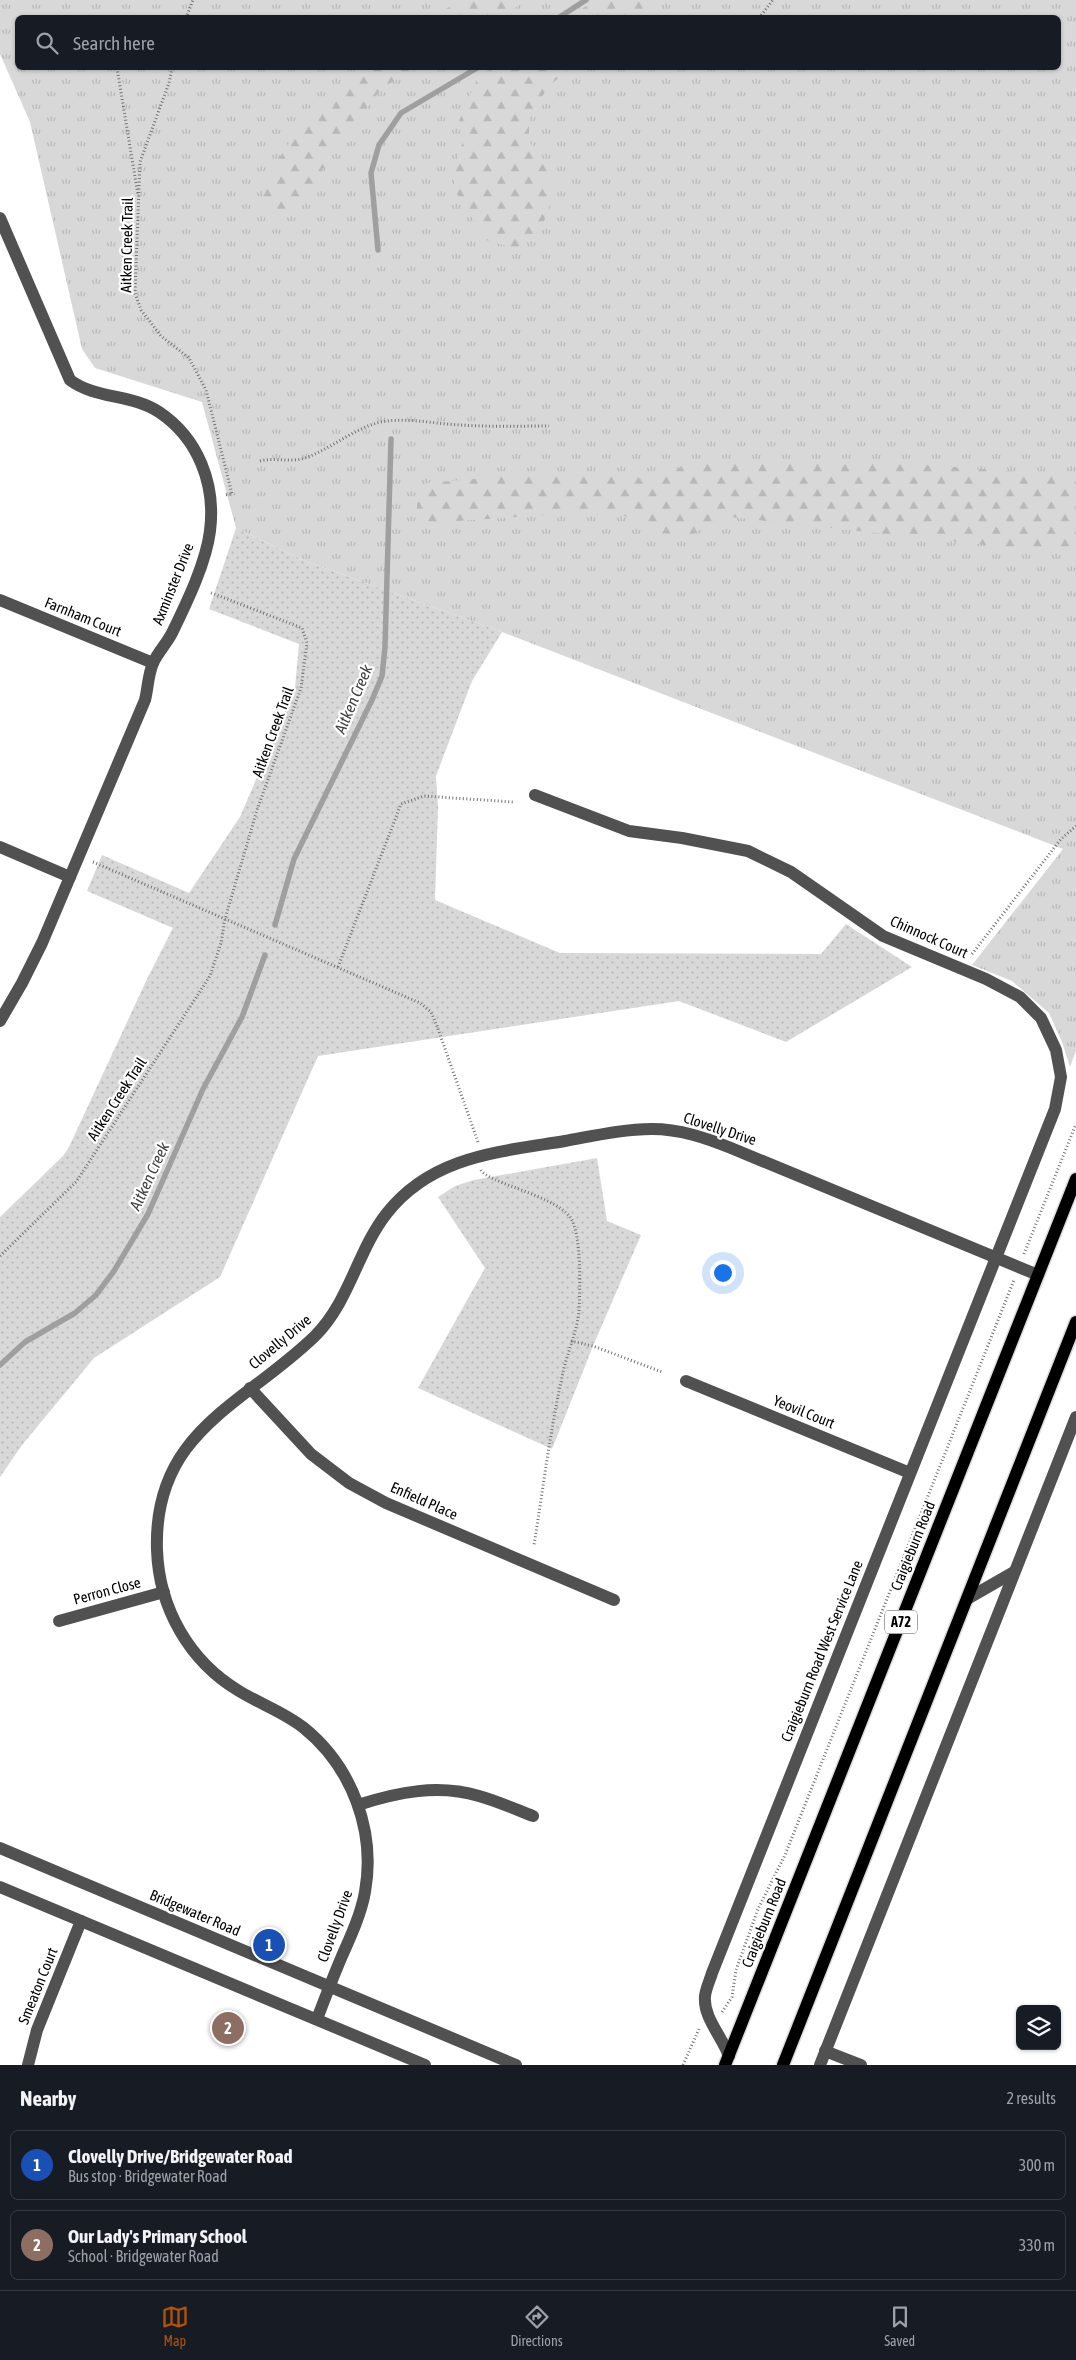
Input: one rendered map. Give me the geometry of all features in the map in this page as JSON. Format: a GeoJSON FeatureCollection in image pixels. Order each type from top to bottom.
{"type":"FeatureCollection","features":[{"type":"Feature","properties":{"kind":"main road","name":"Craigieburn Road"},"geometry":{"type":"LineString","coordinates":[[727,2060],[1076,1179]]}},
{"type":"Feature","properties":{"kind":"main road"},"geometry":{"type":"LineString","coordinates":[[783,2065],[1076,1322]]}},
{"type":"Feature","properties":{"kind":"street","name":"Axminster Drive"},"geometry":{"type":"LineString","coordinates":[[0,218],[70,380],[84,388],[133,399],[160,412],[178,428],[193,445],[205,474],[211,513],[207,546],[173,632],[153,663],[145,700],[38,951],[0,1021]]}},
{"type":"Feature","properties":{"kind":"street","name":"Farnham Court"},"geometry":{"type":"LineString","coordinates":[[0,600],[153,663]]}},
{"type":"Feature","properties":{"kind":"street","name":"Chinnock Court"},"geometry":{"type":"LineString","coordinates":[[535,795],[629,831],[682,838],[748,852],[791,872],[883,936],[986,979],[1020,997],[1042,1018],[1056,1050],[1062,1077],[1055,1109],[996,1259]]}},
{"type":"Feature","properties":{"kind":"street"},"geometry":{"type":"LineString","coordinates":[[0,847],[70,876]]}},
{"type":"Feature","properties":{"kind":"street","name":"Clovelly Drive"},"geometry":{"type":"LineString","coordinates":[[316,2019],[354,1929],[365,1892],[366,1844],[358,1805],[350,1786],[332,1756],[304,1728],[282,1713],[230,1685],[197,1656],[181,1635],[164,1592],[157,1553],[157,1531],[159,1513],[171,1476],[199,1431],[303,1347],[331,1318],[349,1288],[379,1225],[402,1197],[433,1174],[460,1161],[479,1155],[631,1130],[652,1129],[689,1134],[731,1148],[1038,1275]]}},
{"type":"Feature","properties":{"kind":"street","name":"Craigieburn Road West Service Lane"},"geometry":{"type":"LineString","coordinates":[[727,2060],[724,2042],[706,2013],[705,1996],[712,1973],[996,1259]]}},
{"type":"Feature","properties":{"kind":"street","name":"Yeovil Court"},"geometry":{"type":"LineString","coordinates":[[686,1381],[910,1473]]}},
{"type":"Feature","properties":{"kind":"street","name":"Enfield Place"},"geometry":{"type":"LineString","coordinates":[[250,1388],[311,1454],[350,1483],[386,1503],[614,1600]]}},
{"type":"Feature","properties":{"kind":"street"},"geometry":{"type":"LineString","coordinates":[[820,2065],[1076,1417]]}},
{"type":"Feature","properties":{"kind":"street"},"geometry":{"type":"LineString","coordinates":[[967,1599],[1014,1572]]}},
{"type":"Feature","properties":{"kind":"street","name":"Perron Close"},"geometry":{"type":"LineString","coordinates":[[59,1621],[164,1592]]}},
{"type":"Feature","properties":{"kind":"street"},"geometry":{"type":"LineString","coordinates":[[358,1805],[400,1792],[437,1789],[478,1795],[533,1816]]}},
{"type":"Feature","properties":{"kind":"street","name":"Bridgewater Road"},"geometry":{"type":"LineString","coordinates":[[0,1848],[516,2065]]}},
{"type":"Feature","properties":{"kind":"street"},"geometry":{"type":"LineString","coordinates":[[0,1887],[425,2065]]}},
{"type":"Feature","properties":{"kind":"street","name":"Smeaton Court"},"geometry":{"type":"LineString","coordinates":[[28,2065],[37,2030],[81,1921]]}},
{"type":"Feature","properties":{"kind":"street"},"geometry":{"type":"LineString","coordinates":[[825,2051],[861,2065]]}},
{"type":"Feature","properties":{"kind":"path"},"geometry":{"type":"LineString","coordinates":[[187,15],[193,0]]}},
{"type":"Feature","properties":{"kind":"path"},"geometry":{"type":"LineString","coordinates":[[762,15],[774,0]]}},
{"type":"Feature","properties":{"kind":"path"},"geometry":{"type":"LineString","coordinates":[[117,70],[139,203]]}},
{"type":"Feature","properties":{"kind":"path","name":"Aitken Creek Trail"},"geometry":{"type":"LineString","coordinates":[[172,70],[169,83],[140,162],[134,293],[141,310],[161,336],[189,358],[206,390],[232,494],[222,495],[223,503]]}},
{"type":"Feature","properties":{"kind":"path"},"geometry":{"type":"LineString","coordinates":[[260,461],[271,458],[304,459],[347,436],[386,422],[400,420],[461,425],[549,426]]}},
{"type":"Feature","properties":{"kind":"path","name":"Aitken Creek Trail"},"geometry":{"type":"LineString","coordinates":[[0,1256],[76,1182],[210,976],[221,943],[225,919],[257,810],[302,688],[307,643],[302,628],[208,594],[211,584]]}},
{"type":"Feature","properties":{"kind":"path"},"geometry":{"type":"LineString","coordinates":[[338,967],[401,804],[424,796],[513,802]]}},
{"type":"Feature","properties":{"kind":"path"},"geometry":{"type":"LineString","coordinates":[[972,954],[1062,839],[1076,826]]}},
{"type":"Feature","properties":{"kind":"path"},"geometry":{"type":"LineString","coordinates":[[78,856],[420,1004],[431,1012],[477,1136]]}},
{"type":"Feature","properties":{"kind":"path"},"geometry":{"type":"LineString","coordinates":[[682,2065],[698,2030],[721,2014],[732,1997],[736,1970],[758,1909],[785,1855],[1076,1124]]}},
{"type":"Feature","properties":{"kind":"path"},"geometry":{"type":"LineString","coordinates":[[482,1174],[533,1193],[563,1212],[573,1222],[578,1243],[579,1312],[560,1384],[534,1546]]}},
{"type":"Feature","properties":{"kind":"path"},"geometry":{"type":"LineString","coordinates":[[571,1341],[593,1346],[662,1372]]}},
{"type":"Feature","properties":{"kind":"green space"},"geometry":{"type":"Polygon","coordinates":[[[0,0],[1076,0],[1076,1051],[1070,1067],[1062,1042],[1049,1013],[1012,981],[972,965],[1063,849],[502,632],[305,561],[236,528],[202,402],[95,368],[82,349],[30,122],[0,54],[0,0]]]}},
{"type":"Feature","properties":{"kind":"green space"},"geometry":{"type":"Polygon","coordinates":[[[461,0],[528,0],[502,15],[436,15],[461,0]]]}},
{"type":"Feature","properties":{"kind":"green space"},"geometry":{"type":"Polygon","coordinates":[[[597,0],[659,0],[634,15],[571,15],[597,0]]]}},
{"type":"Feature","properties":{"kind":"green space"},"geometry":{"type":"Polygon","coordinates":[[[363,70],[413,70],[382,88],[340,143],[299,211],[288,216],[273,212],[262,196],[272,169],[307,116],[363,70]]]}},
{"type":"Feature","properties":{"kind":"green space"},"geometry":{"type":"Polygon","coordinates":[[[489,70],[568,70],[548,87],[529,118],[529,141],[551,175],[550,205],[540,232],[517,249],[486,240],[455,191],[455,164],[463,142],[458,123],[478,77],[489,70]]]}},
{"type":"Feature","properties":{"kind":"green space"},"geometry":{"type":"Polygon","coordinates":[[[748,459],[861,460],[1076,476],[1076,555],[722,516],[692,535],[663,533],[622,515],[560,514],[427,523],[417,509],[417,494],[428,483],[541,473],[642,478],[699,462],[748,459]]]}},
{"type":"Feature","properties":{"kind":"green space"},"geometry":{"type":"Polygon","coordinates":[[[236,528],[305,561],[502,632],[472,681],[436,776],[438,807],[435,900],[560,953],[821,954],[846,924],[912,967],[786,1042],[679,1001],[318,1056],[220,1277],[94,1358],[22,1445],[0,1477],[0,1217],[63,1156],[69,1147],[147,979],[173,928],[87,891],[102,855],[189,893],[240,817],[295,688],[299,644],[209,609],[236,528]]]}},
{"type":"Feature","properties":{"kind":"green space"},"geometry":{"type":"Polygon","coordinates":[[[597,1158],[607,1221],[641,1235],[593,1346],[552,1449],[418,1388],[485,1268],[438,1197],[455,1186],[474,1180],[597,1158]]]}},
{"type":"Feature","properties":{"kind":"waterway","name":"Aitken Creek"},"geometry":{"type":"LineString","coordinates":[[563,15],[586,0]]}},
{"type":"Feature","properties":{"kind":"waterway","name":"Aitken Creek"},"geometry":{"type":"LineString","coordinates":[[378,250],[371,173],[379,145],[401,113],[474,70]]}},
{"type":"Feature","properties":{"kind":"waterway","name":"Aitken Creek"},"geometry":{"type":"LineString","coordinates":[[275,925],[294,859],[382,676],[385,647],[391,439]]}},
{"type":"Feature","properties":{"kind":"waterway","name":"Aitken Creek"},"geometry":{"type":"LineString","coordinates":[[0,1365],[25,1342],[75,1313],[96,1295],[114,1271],[148,1214],[203,1089],[242,1017],[265,955]]}},
{"type":"Feature","properties":{"kind":"place","name":"Clovelly Drive/Bridgewater Road"},"geometry":{"type":"Point","coordinates":[269,1945]}},
{"type":"Feature","properties":{"kind":"place","name":"Our Lady's Primary School"},"geometry":{"type":"Point","coordinates":[228,2028]}}]}
